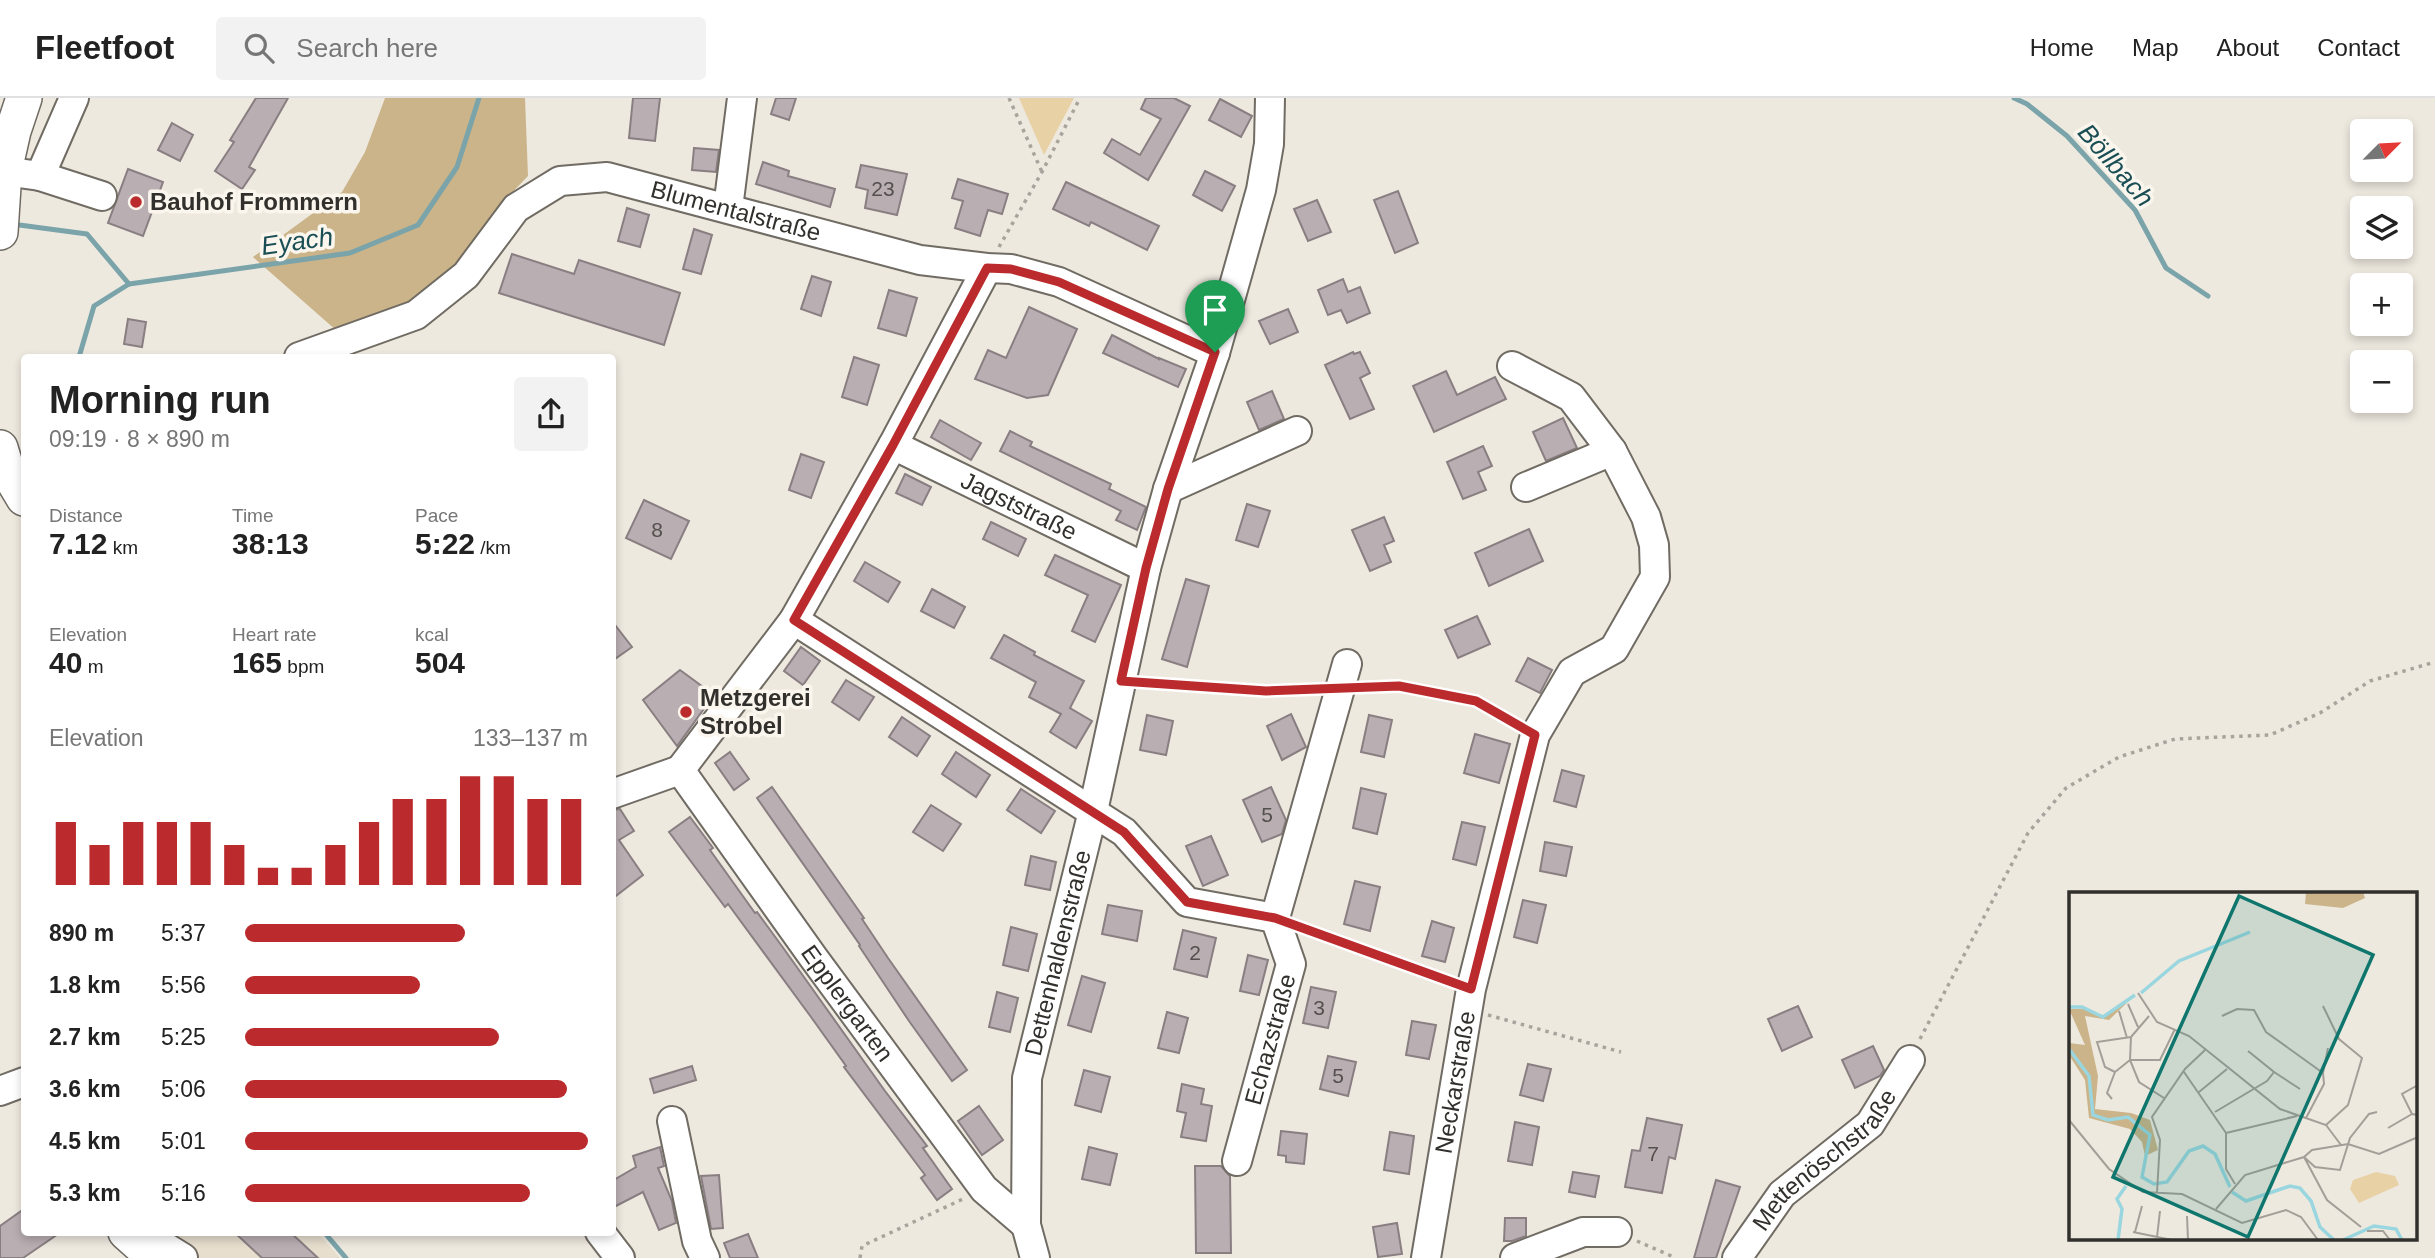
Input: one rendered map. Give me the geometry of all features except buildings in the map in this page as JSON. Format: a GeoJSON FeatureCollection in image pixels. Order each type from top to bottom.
{"type":"FeatureCollection","features":[{"type":"Feature","properties":{"kind":"main road"},"geometry":{"type":"LineString","coordinates":[[1,221],[4,171],[24,98]]}},
{"type":"Feature","properties":{"kind":"main road"},"geometry":{"type":"LineString","coordinates":[[10,459],[21,490]]}},
{"type":"Feature","properties":{"kind":"main road"},"geometry":{"type":"LineString","coordinates":[[137,1236],[155,1258]]}},
{"type":"Feature","properties":{"kind":"street"},"geometry":{"type":"LineString","coordinates":[[40,176],[74,98]]}},
{"type":"Feature","properties":{"kind":"street"},"geometry":{"type":"LineString","coordinates":[[728,208],[743,98]]}},
{"type":"Feature","properties":{"kind":"street","name":"Dettenhaldenstraße"},"geometry":{"type":"LineString","coordinates":[[1035,1258],[1026,1225],[1027,1078],[1093,811],[1146,568],[1168,489],[1215,352],[1261,190],[1269,144],[1270,98]]}},
{"type":"Feature","properties":{"kind":"street"},"geometry":{"type":"LineString","coordinates":[[4,171],[40,176],[102,196]]}},
{"type":"Feature","properties":{"kind":"street","name":"Blumentalstraße"},"geometry":{"type":"LineString","coordinates":[[307,354],[416,315],[466,275],[516,208],[560,181],[607,177],[920,260],[1011,269],[1059,282],[1215,352]]}},
{"type":"Feature","properties":{"kind":"street"},"geometry":{"type":"LineString","coordinates":[[616,793],[680,770],[794,620],[893,445],[987,268]]}},
{"type":"Feature","properties":{"kind":"street"},"geometry":{"type":"LineString","coordinates":[[1512,366],[1571,397],[1612,451],[1526,487]]}},
{"type":"Feature","properties":{"kind":"street"},"geometry":{"type":"LineString","coordinates":[[1168,489],[1297,431]]}},
{"type":"Feature","properties":{"kind":"street","name":"Jagststraße"},"geometry":{"type":"LineString","coordinates":[[893,445],[1146,568]]}},
{"type":"Feature","properties":{"kind":"street","name":"Neckarstraße"},"geometry":{"type":"LineString","coordinates":[[1426,1258],[1471,989],[1535,735],[1572,672],[1614,649],[1655,576],[1654,545],[1646,517],[1612,451]]}},
{"type":"Feature","properties":{"kind":"street"},"geometry":{"type":"LineString","coordinates":[[794,620],[1124,832],[1187,902],[1275,918],[1344,677]]}},
{"type":"Feature","properties":{"kind":"street","name":"Epplergarten"},"geometry":{"type":"LineString","coordinates":[[680,770],[813,957],[984,1189],[1026,1225]]}},
{"type":"Feature","properties":{"kind":"street","name":"Echazstraße"},"geometry":{"type":"LineString","coordinates":[[1237,1161],[1291,964],[1275,918]]}},
{"type":"Feature","properties":{"kind":"street","name":"Mettenöschstraße"},"geometry":{"type":"LineString","coordinates":[[1737,1258],[1782,1194],[1870,1124],[1910,1060]]}},
{"type":"Feature","properties":{"kind":"street"},"geometry":{"type":"LineString","coordinates":[[0,1091],[21,1083]]}},
{"type":"Feature","properties":{"kind":"street"},"geometry":{"type":"LineString","coordinates":[[672,1121],[697,1241],[705,1258]]}},
{"type":"Feature","properties":{"kind":"street"},"geometry":{"type":"LineString","coordinates":[[1515,1258],[1583,1231],[1617,1232]]}},
{"type":"Feature","properties":{"kind":"street"},"geometry":{"type":"LineString","coordinates":[[140,1236],[183,1258]]}},
{"type":"Feature","properties":{"kind":"street"},"geometry":{"type":"LineString","coordinates":[[603,1236],[620,1258]]}},
{"type":"Feature","properties":{"kind":"path"},"geometry":{"type":"LineString","coordinates":[[1009,98],[1042,172]]}},
{"type":"Feature","properties":{"kind":"path"},"geometry":{"type":"LineString","coordinates":[[987,268],[1042,172],[1080,98]]}},
{"type":"Feature","properties":{"kind":"path"},"geometry":{"type":"LineString","coordinates":[[1910,1060],[2028,833],[2066,788],[2119,757],[2175,739],[2270,735],[2320,713],[2370,681],[2435,662]]}},
{"type":"Feature","properties":{"kind":"path"},"geometry":{"type":"LineString","coordinates":[[1121,681],[1266,691],[1344,677],[1476,701],[1535,735]]}},
{"type":"Feature","properties":{"kind":"path"},"geometry":{"type":"LineString","coordinates":[[1275,918],[1471,989],[1485,1014],[1621,1052]]}},
{"type":"Feature","properties":{"kind":"path"},"geometry":{"type":"LineString","coordinates":[[860,1258],[862,1246],[984,1189]]}},
{"type":"Feature","properties":{"kind":"path"},"geometry":{"type":"LineString","coordinates":[[1617,1232],[1676,1258]]}},
{"type":"Feature","properties":{"kind":"shaded area"},"geometry":{"type":"Polygon","coordinates":[[[385,98],[525,98],[528,176],[503,202],[459,264],[411,303],[337,331],[253,257],[342,192],[365,152],[385,98]]]}},
{"type":"Feature","properties":{"kind":"shaded area"},"geometry":{"type":"Polygon","coordinates":[[[1019,98],[1074,98],[1044,155],[1019,98]]]}},
{"type":"Feature","properties":{"kind":"shaded area"},"geometry":{"type":"Polygon","coordinates":[[[148,1236],[321,1236],[340,1258],[171,1258],[148,1236]]]}},
{"type":"Feature","properties":{"kind":"waterway","name":"Eyach"},"geometry":{"type":"LineString","coordinates":[[80,354],[94,306],[129,284],[350,253],[418,225],[457,167],[479,98]]}},
{"type":"Feature","properties":{"kind":"waterway","name":"Böllbach"},"geometry":{"type":"LineString","coordinates":[[2014,98],[2027,104],[2067,136],[2135,210],[2166,268],[2208,296]]}},
{"type":"Feature","properties":{"kind":"waterway"},"geometry":{"type":"LineString","coordinates":[[12,224],[87,234],[129,284]]}},
{"type":"Feature","properties":{"kind":"waterway","name":"Eyach"},"geometry":{"type":"LineString","coordinates":[[327,1236],[346,1258]]}},
{"type":"Feature","properties":{"kind":"place","name":"Bauhof Frommern"},"geometry":{"type":"Point","coordinates":[136,202]}},
{"type":"Feature","properties":{"kind":"place","name":"Metzgerei Strobel"},"geometry":{"type":"Point","coordinates":[686,712]}},
{"type":"Feature","properties":{"kind":"route"},"geometry":{"type":"LineString","coordinates":[[987,268],[1011,269],[1059,282],[1215,352],[1168,489],[1146,568],[1121,681],[1266,691],[1399,686],[1476,701],[1535,735],[1471,989],[1275,918],[1187,902],[1124,832],[794,620],[893,445],[987,268]]}}]}
